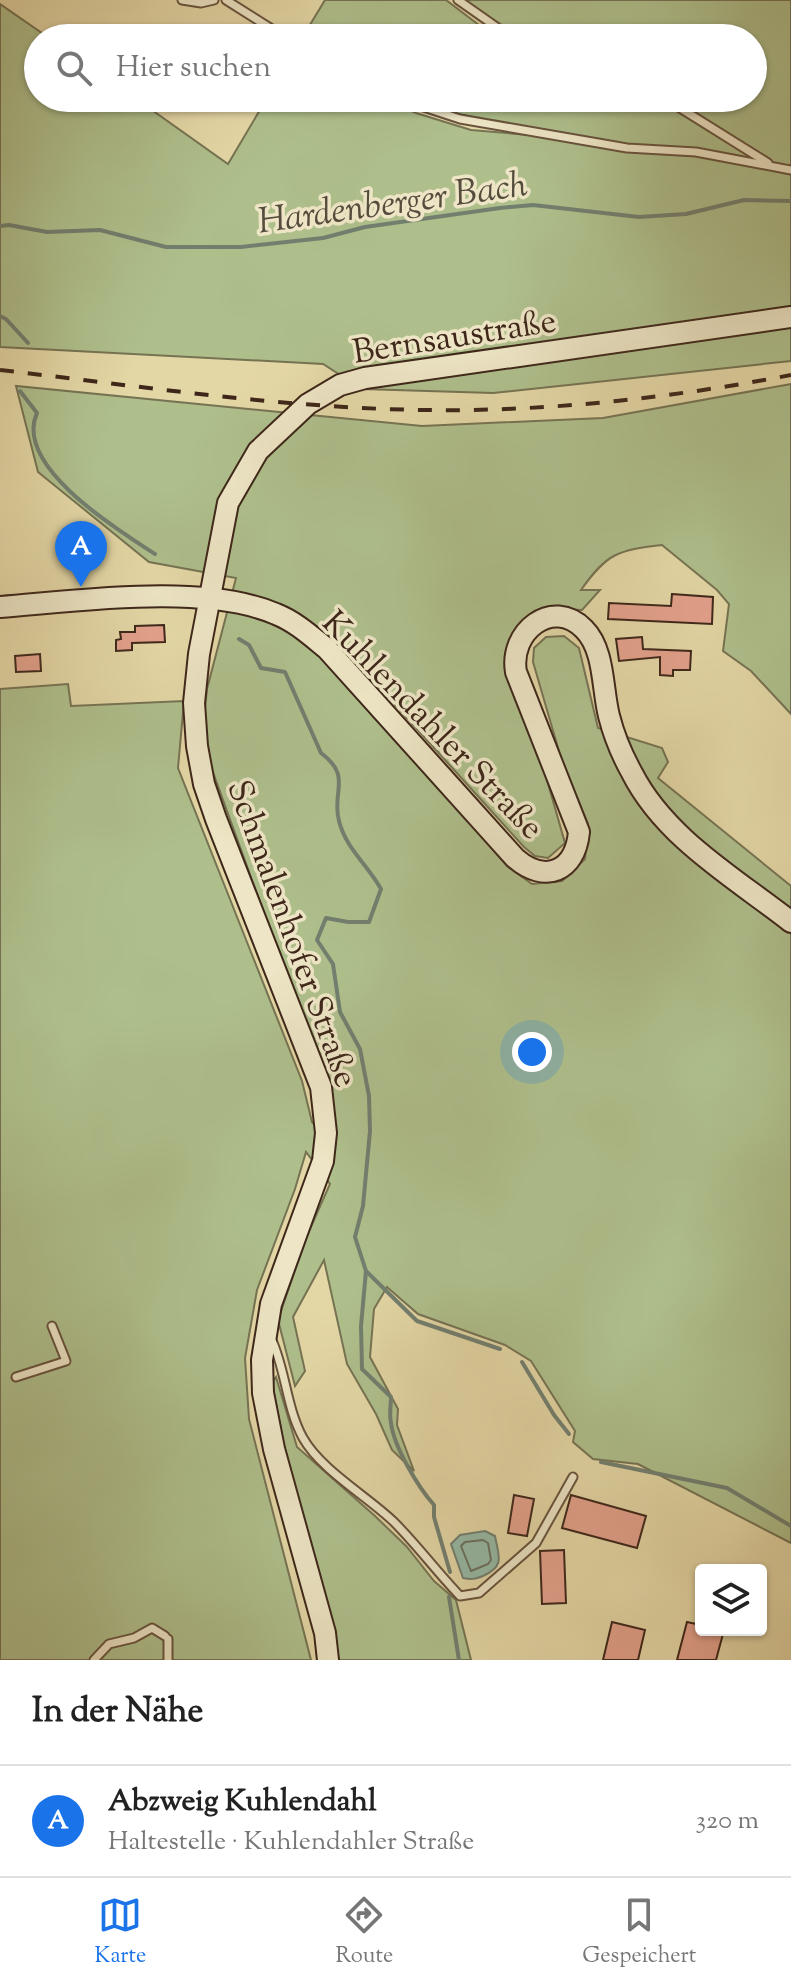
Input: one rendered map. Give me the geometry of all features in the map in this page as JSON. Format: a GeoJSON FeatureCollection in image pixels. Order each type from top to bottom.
{"type":"FeatureCollection","features":[{"type":"Feature","properties":{"kind":"main road","name":"Bernsaustraße"},"geometry":{"type":"LineString","coordinates":[[211,599],[228,503],[258,451],[308,404],[340,385],[365,378],[791,317]]}},
{"type":"Feature","properties":{"kind":"main road","name":"Kuhlendahler Straße"},"geometry":{"type":"LineString","coordinates":[[0,607],[137,596],[211,599],[258,607],[277,614],[297,625],[327,649],[515,858],[534,871],[544,872],[562,868],[569,861],[577,846],[579,832],[514,660],[525,630],[534,624],[544,619],[563,618],[575,622],[594,643],[616,738],[645,794],[680,835],[791,922]]}},
{"type":"Feature","properties":{"kind":"main road","name":"Schmalenhofer Straße"},"geometry":{"type":"LineString","coordinates":[[211,599],[199,654],[194,703],[204,784],[321,1087],[325,1122],[323,1161],[271,1304],[262,1360],[263,1393],[274,1449],[325,1633],[328,1660]]}},
{"type":"Feature","properties":{"kind":"lane"},"geometry":{"type":"LineString","coordinates":[[182,0],[201,3],[214,0]]}},
{"type":"Feature","properties":{"kind":"lane"},"geometry":{"type":"LineString","coordinates":[[226,0],[264,24]]}},
{"type":"Feature","properties":{"kind":"lane"},"geometry":{"type":"LineString","coordinates":[[458,0],[492,24]]}},
{"type":"Feature","properties":{"kind":"lane"},"geometry":{"type":"LineString","coordinates":[[439,112],[460,119],[627,148],[696,152],[791,170]]}},
{"type":"Feature","properties":{"kind":"lane"},"geometry":{"type":"LineString","coordinates":[[686,112],[770,165]]}},
{"type":"Feature","properties":{"kind":"lane"},"geometry":{"type":"LineString","coordinates":[[16,1377],[66,1361],[52,1326]]}},
{"type":"Feature","properties":{"kind":"lane"},"geometry":{"type":"LineString","coordinates":[[267,1329],[281,1358],[289,1397],[305,1441],[318,1457],[397,1525],[460,1596],[479,1593],[536,1543],[573,1477]]}},
{"type":"Feature","properties":{"kind":"lane"},"geometry":{"type":"LineString","coordinates":[[94,1660],[109,1644],[134,1638],[152,1628],[167,1637],[168,1660]]}},
{"type":"Feature","properties":{"kind":"shaded area"},"geometry":{"type":"Polygon","coordinates":[[[325,0],[446,0],[478,24],[310,24],[325,0]]]}},
{"type":"Feature","properties":{"kind":"shaded area"},"geometry":{"type":"Polygon","coordinates":[[[465,0],[791,0],[791,361],[493,393],[362,389],[323,364],[0,347],[0,4],[29,24],[24,24],[24,112],[155,112],[228,164],[259,112],[414,112],[471,130],[587,140],[449,112],[767,112],[767,24],[497,24],[465,0]]]}},
{"type":"Feature","properties":{"kind":"shaded area"},"geometry":{"type":"Polygon","coordinates":[[[791,384],[791,714],[751,671],[723,651],[729,604],[717,590],[662,545],[634,549],[606,561],[581,590],[600,590],[582,610],[555,609],[509,647],[565,843],[548,858],[535,856],[524,847],[376,684],[370,713],[507,866],[532,884],[562,881],[585,859],[588,824],[563,765],[533,662],[534,648],[546,637],[564,636],[579,648],[598,728],[662,748],[668,762],[658,778],[791,886],[791,1543],[638,1464],[593,1459],[573,1442],[575,1431],[531,1361],[505,1345],[418,1314],[387,1287],[374,1309],[370,1357],[398,1409],[397,1425],[414,1471],[392,1450],[376,1414],[347,1364],[324,1260],[293,1317],[305,1371],[295,1386],[278,1320],[306,1238],[330,1184],[306,1152],[257,1290],[245,1358],[249,1419],[311,1660],[0,1660],[0,689],[68,684],[71,706],[184,701],[178,768],[302,1081],[312,1122],[335,1147],[336,1135],[332,1101],[206,753],[204,718],[207,689],[236,578],[149,562],[38,472],[16,386],[422,426],[603,418],[791,384]]]}},
{"type":"Feature","properties":{"kind":"shaded area"},"geometry":{"type":"Polygon","coordinates":[[[276,1377],[297,1447],[375,1516],[407,1547],[434,1581],[456,1600],[471,1660],[336,1660],[334,1632],[284,1445],[272,1383],[276,1377]]]}},
{"type":"Feature","properties":{"kind":"water"},"geometry":{"type":"Polygon","coordinates":[[[485,1531],[495,1536],[498,1564],[483,1576],[463,1578],[451,1544],[460,1535],[485,1531]]]}},
{"type":"Feature","properties":{"kind":"building"},"geometry":{"type":"Polygon","coordinates":[[[672,594],[713,597],[712,624],[608,619],[609,603],[671,606],[672,594]]]}},
{"type":"Feature","properties":{"kind":"building"},"geometry":{"type":"Polygon","coordinates":[[[164,625],[165,642],[132,643],[132,650],[116,651],[116,640],[121,639],[120,632],[135,632],[135,626],[164,625]]]}},
{"type":"Feature","properties":{"kind":"building"},"geometry":{"type":"Polygon","coordinates":[[[642,637],[643,649],[691,651],[690,670],[673,670],[673,676],[660,675],[660,657],[619,661],[616,639],[642,637]]]}},
{"type":"Feature","properties":{"kind":"building"},"geometry":{"type":"Polygon","coordinates":[[[40,654],[41,671],[16,672],[15,656],[40,654]]]}},
{"type":"Feature","properties":{"kind":"building"},"geometry":{"type":"Polygon","coordinates":[[[514,1495],[534,1499],[527,1536],[508,1533],[514,1495]]]}},
{"type":"Feature","properties":{"kind":"building"},"geometry":{"type":"Polygon","coordinates":[[[571,1495],[646,1516],[637,1548],[562,1528],[571,1495]]]}},
{"type":"Feature","properties":{"kind":"building"},"geometry":{"type":"Polygon","coordinates":[[[564,1550],[566,1603],[542,1604],[540,1551],[564,1550]]]}},
{"type":"Feature","properties":{"kind":"building"},"geometry":{"type":"Polygon","coordinates":[[[612,1622],[645,1630],[638,1660],[603,1660],[612,1622]]]}},
{"type":"Feature","properties":{"kind":"building"},"geometry":{"type":"Polygon","coordinates":[[[687,1622],[695,1624],[695,1636],[722,1636],[716,1660],[677,1660],[687,1622]]]}},
{"type":"Feature","properties":{"kind":"waterway","name":"Hardenberger Bach"},"geometry":{"type":"LineString","coordinates":[[0,226],[47,232],[100,230],[166,247],[241,247],[323,238],[365,227],[533,205],[639,217],[686,214],[744,200],[791,201]]}},
{"type":"Feature","properties":{"kind":"waterway"},"geometry":{"type":"LineString","coordinates":[[0,316],[28,343]]}},
{"type":"Feature","properties":{"kind":"waterway"},"geometry":{"type":"LineString","coordinates":[[20,391],[37,413],[34,433],[40,454],[54,475],[95,513],[155,554]]}},
{"type":"Feature","properties":{"kind":"waterway"},"geometry":{"type":"LineString","coordinates":[[239,639],[249,645],[261,668],[285,672],[321,753],[331,762],[339,777],[337,810],[342,831],[381,889],[369,922],[326,918],[317,940],[333,964],[340,1012],[360,1049],[369,1096],[370,1131],[363,1206],[355,1237],[366,1271],[361,1326],[362,1369],[391,1397],[393,1433],[408,1466],[434,1505],[434,1517],[450,1572]]}},
{"type":"Feature","properties":{"kind":"waterway"},"geometry":{"type":"LineString","coordinates":[[366,1271],[417,1321],[500,1349]]}},
{"type":"Feature","properties":{"kind":"waterway"},"geometry":{"type":"LineString","coordinates":[[522,1362],[569,1434]]}},
{"type":"Feature","properties":{"kind":"waterway"},"geometry":{"type":"LineString","coordinates":[[601,1462],[727,1488],[791,1526]]}},
{"type":"Feature","properties":{"kind":"waterway"},"geometry":{"type":"LineString","coordinates":[[449,1597],[459,1660]]}},
{"type":"Feature","properties":{"kind":"railway"},"geometry":{"type":"LineString","coordinates":[[0,370],[264,401],[423,410],[515,409],[608,402],[791,375]]}},
{"type":"Feature","properties":{"kind":"place","name":"Abzweig Kuhlendahl"},"geometry":{"type":"Point","coordinates":[81,587]}}]}
